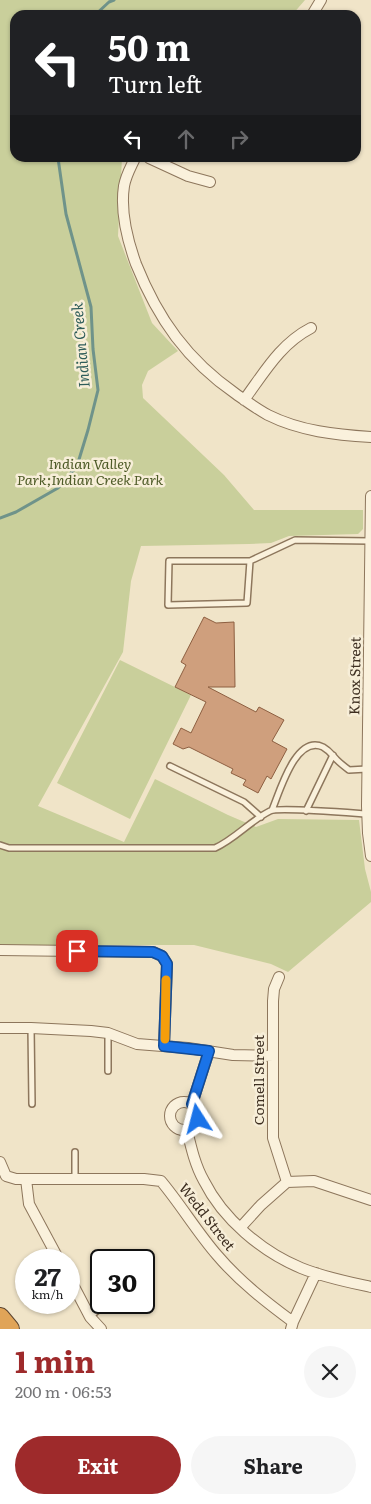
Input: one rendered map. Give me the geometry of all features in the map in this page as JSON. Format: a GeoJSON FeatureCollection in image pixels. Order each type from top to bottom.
{"type":"FeatureCollection","features":[{"type":"Feature","properties":{"kind":"highway"},"geometry":{"type":"LineString","coordinates":[[0,1317],[10,1329]]}},
{"type":"Feature","properties":{"kind":"street"},"geometry":{"type":"LineString","coordinates":[[133,162],[124,186],[123,203],[125,224],[132,252],[144,284],[160,314],[177,340],[196,362],[215,379],[244,400],[266,414],[282,421],[329,434],[371,437]]}},
{"type":"Feature","properties":{"kind":"street"},"geometry":{"type":"LineString","coordinates":[[158,162],[188,176],[210,182]]}},
{"type":"Feature","properties":{"kind":"street"},"geometry":{"type":"LineString","coordinates":[[244,400],[280,351],[310,328]]}},
{"type":"Feature","properties":{"kind":"street","name":"Knox Street"},"geometry":{"type":"LineString","coordinates":[[371,496],[368,769],[368,833],[371,856]]}},
{"type":"Feature","properties":{"kind":"street"},"geometry":{"type":"LineString","coordinates":[[0,950],[153,952],[162,956],[167,964],[164,1046]]}},
{"type":"Feature","properties":{"kind":"street","name":"Comell Street"},"geometry":{"type":"LineString","coordinates":[[279,977],[272,1001],[274,1138],[287,1182]]}},
{"type":"Feature","properties":{"kind":"street"},"geometry":{"type":"LineString","coordinates":[[0,1028],[91,1031],[108,1033],[137,1044],[233,1055],[273,1056]]}},
{"type":"Feature","properties":{"kind":"street"},"geometry":{"type":"LineString","coordinates":[[192,1104],[209,1051]]}},
{"type":"Feature","properties":{"kind":"street"},"geometry":{"type":"LineString","coordinates":[[181,1102],[192,1104],[198,1113],[196,1124],[187,1130],[176,1128],[170,1119],[172,1108],[181,1102]]}},
{"type":"Feature","properties":{"kind":"street"},"geometry":{"type":"LineString","coordinates":[[187,1130],[194,1158],[204,1181],[233,1222],[258,1244],[301,1268],[371,1287]]}},
{"type":"Feature","properties":{"kind":"street","name":"Wedd Street"},"geometry":{"type":"LineString","coordinates":[[0,1162],[6,1176],[16,1179],[144,1179],[161,1181],[230,1269],[292,1326]]}},
{"type":"Feature","properties":{"kind":"street"},"geometry":{"type":"LineString","coordinates":[[26,1179],[29,1204],[53,1249]]}},
{"type":"Feature","properties":{"kind":"street"},"geometry":{"type":"LineString","coordinates":[[240,1228],[261,1205],[287,1182],[314,1181],[371,1200]]}},
{"type":"Feature","properties":{"kind":"street"},"geometry":{"type":"LineString","coordinates":[[292,1326],[316,1272]]}},
{"type":"Feature","properties":{"kind":"street"},"geometry":{"type":"LineString","coordinates":[[80,1298],[90,1317],[101,1329]]}},
{"type":"Feature","properties":{"kind":"lane"},"geometry":{"type":"LineString","coordinates":[[250,561],[247,604],[168,605],[169,561],[250,561],[295,540],[370,542]]}},
{"type":"Feature","properties":{"kind":"lane"},"geometry":{"type":"LineString","coordinates":[[272,810],[292,763],[304,748],[315,745],[330,751],[337,760],[350,770],[368,769]]}},
{"type":"Feature","properties":{"kind":"lane"},"geometry":{"type":"LineString","coordinates":[[306,811],[333,755]]}},
{"type":"Feature","properties":{"kind":"lane"},"geometry":{"type":"LineString","coordinates":[[170,766],[244,802],[261,816]]}},
{"type":"Feature","properties":{"kind":"lane"},"geometry":{"type":"LineString","coordinates":[[0,845],[9,848],[215,848],[225,844],[251,823],[272,810],[369,809]]}},
{"type":"Feature","properties":{"kind":"lane"},"geometry":{"type":"LineString","coordinates":[[32,1028],[32,1104]]}},
{"type":"Feature","properties":{"kind":"lane"},"geometry":{"type":"LineString","coordinates":[[108,1033],[108,1071]]}},
{"type":"Feature","properties":{"kind":"lane"},"geometry":{"type":"LineString","coordinates":[[75,1152],[75,1179]]}},
{"type":"Feature","properties":{"kind":"lane"},"geometry":{"type":"LineString","coordinates":[[90,1317],[93,1314]]}},
{"type":"Feature","properties":{"kind":"green space","name":"Indian Valley Park;Indian Creek Park"},"geometry":{"type":"Polygon","coordinates":[[[0,0],[305,0],[296,10],[10,10],[10,162],[122,162],[118,236],[152,323],[178,351],[148,371],[142,385],[143,398],[224,475],[254,510],[363,510],[363,529],[358,534],[289,536],[271,543],[141,546],[131,581],[123,652],[38,806],[124,842],[155,779],[256,827],[278,819],[359,820],[371,902],[288,972],[271,964],[194,945],[0,945],[0,0]]]}},
{"type":"Feature","properties":{"kind":"green space"},"geometry":{"type":"Polygon","coordinates":[[[120,660],[191,695],[130,819],[57,783],[120,660]]]}},
{"type":"Feature","properties":{"kind":"building"},"geometry":{"type":"Polygon","coordinates":[[[204,617],[216,623],[234,622],[235,687],[208,687],[256,712],[259,707],[284,720],[272,741],[287,749],[271,779],[267,776],[258,793],[243,785],[246,780],[231,773],[233,769],[189,747],[183,749],[173,744],[181,728],[191,733],[206,702],[175,687],[186,665],[181,662],[204,617]]]}},
{"type":"Feature","properties":{"kind":"waterway","name":"Indian Creek"},"geometry":{"type":"LineString","coordinates":[[100,10],[114,0]]}},
{"type":"Feature","properties":{"kind":"waterway","name":"Indian Creek"},"geometry":{"type":"LineString","coordinates":[[0,518],[16,512],[58,488],[77,466],[98,390],[93,349],[91,307],[66,214],[59,162]]}},
{"type":"Feature","properties":{"kind":"slow traffic"},"geometry":{"type":"LineString","coordinates":[[165,1039],[166,980]]}},
{"type":"Feature","properties":{"kind":"route"},"geometry":{"type":"LineString","coordinates":[[77,951],[153,952],[162,956],[167,964],[164,1046],[209,1051],[192,1104],[198,1113],[198,1119]]}}]}
